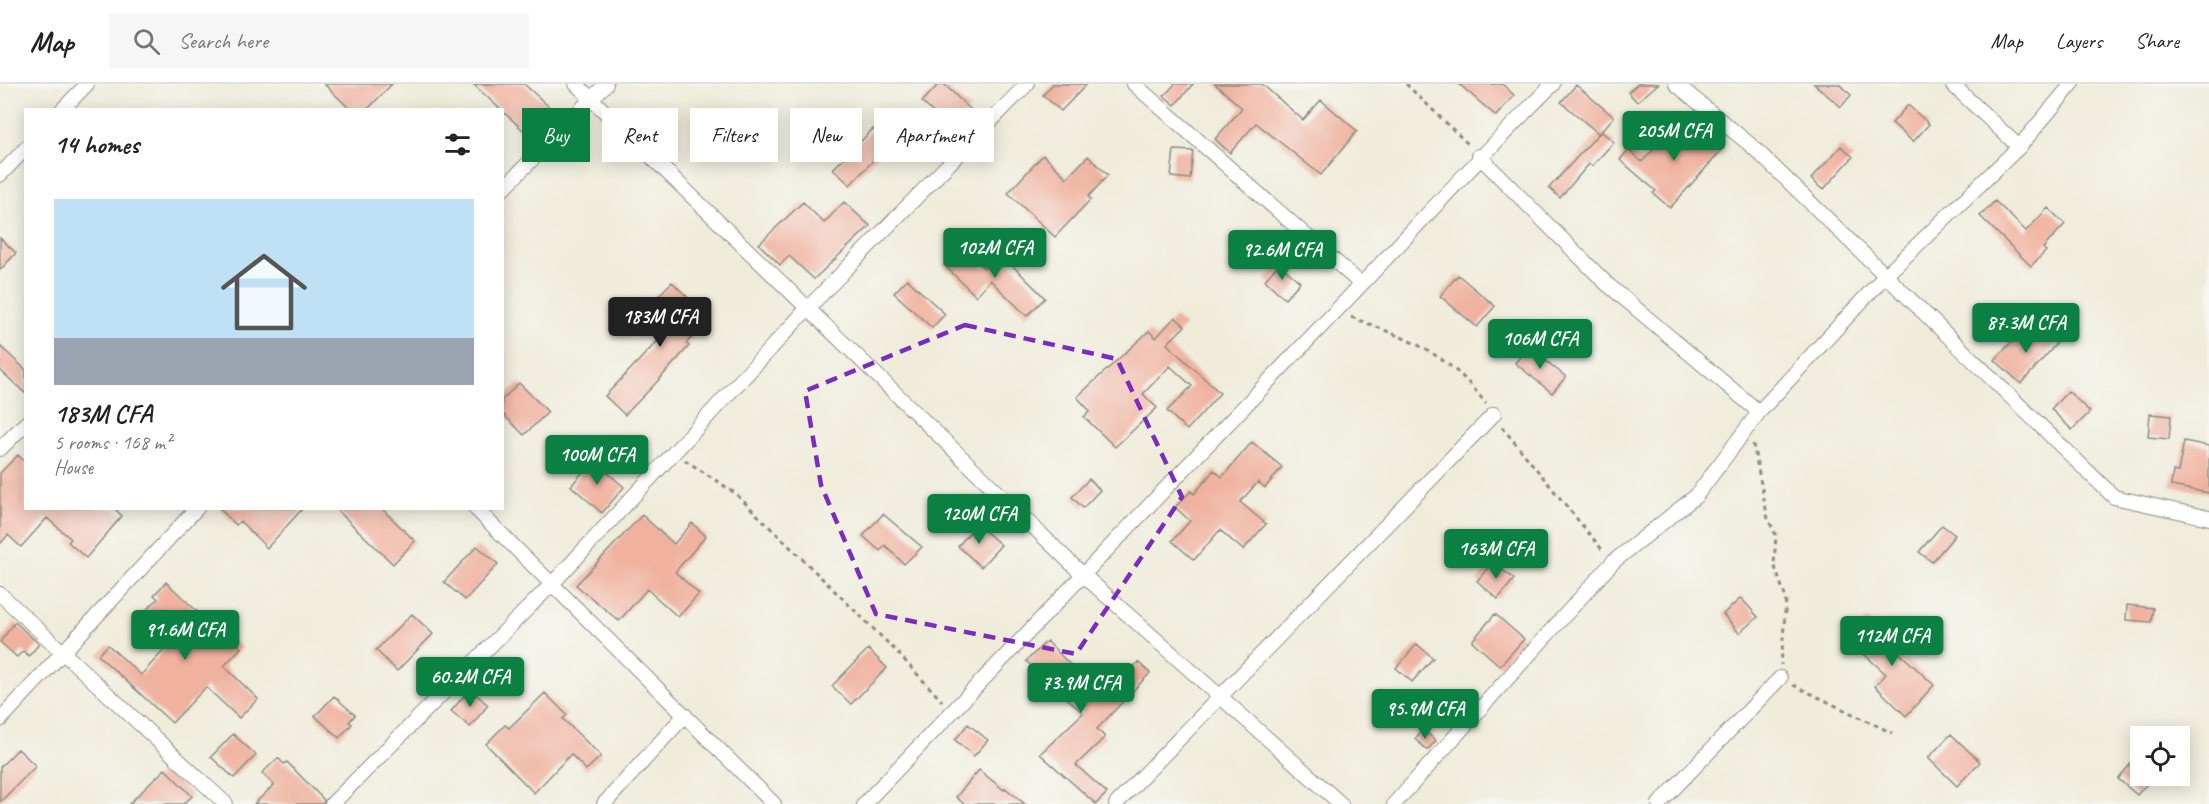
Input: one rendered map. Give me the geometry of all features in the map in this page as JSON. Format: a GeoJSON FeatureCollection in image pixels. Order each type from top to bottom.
{"type":"FeatureCollection","features":[{"type":"Feature","properties":{"kind":"street"},"geometry":{"type":"LineString","coordinates":[[64,108],[87,84]]}},
{"type":"Feature","properties":{"kind":"street"},"geometry":{"type":"LineString","coordinates":[[576,84],[1081,573],[1341,804]]}},
{"type":"Feature","properties":{"kind":"street"},"geometry":{"type":"LineString","coordinates":[[504,188],[606,84]]}},
{"type":"Feature","properties":{"kind":"street"},"geometry":{"type":"LineString","coordinates":[[332,804],[553,583],[808,308],[1027,84]]}},
{"type":"Feature","properties":{"kind":"street"},"geometry":{"type":"LineString","coordinates":[[1134,84],[1361,284]]}},
{"type":"Feature","properties":{"kind":"street"},"geometry":{"type":"LineString","coordinates":[[864,804],[1081,573],[1361,284],[1479,156],[1553,84]]}},
{"type":"Feature","properties":{"kind":"street"},"geometry":{"type":"LineString","coordinates":[[1676,84],[1753,147],[2114,497],[2209,518]]}},
{"type":"Feature","properties":{"kind":"street"},"geometry":{"type":"LineString","coordinates":[[1952,84],[2019,147]]}},
{"type":"Feature","properties":{"kind":"street"},"geometry":{"type":"LineString","coordinates":[[1394,804],[1613,562],[1696,496],[1759,412],[1885,276],[2019,147],[2072,84]]}},
{"type":"Feature","properties":{"kind":"street"},"geometry":{"type":"LineString","coordinates":[[0,175],[24,150]]}},
{"type":"Feature","properties":{"kind":"street"},"geometry":{"type":"LineString","coordinates":[[1479,156],[1607,284],[1759,412]]}},
{"type":"Feature","properties":{"kind":"street"},"geometry":{"type":"LineString","coordinates":[[1116,804],[1219,695],[1494,414]]}},
{"type":"Feature","properties":{"kind":"street"},"geometry":{"type":"LineString","coordinates":[[0,449],[24,425]]}},
{"type":"Feature","properties":{"kind":"street"},"geometry":{"type":"LineString","coordinates":[[0,720],[195,510]]}},
{"type":"Feature","properties":{"kind":"street"},"geometry":{"type":"LineString","coordinates":[[477,510],[774,804]]}},
{"type":"Feature","properties":{"kind":"street"},"geometry":{"type":"LineString","coordinates":[[0,594],[226,804]]}},
{"type":"Feature","properties":{"kind":"street"},"geometry":{"type":"LineString","coordinates":[[1659,804],[1780,678]]}},
{"type":"Feature","properties":{"kind":"street"},"geometry":{"type":"LineString","coordinates":[[604,804],[685,715]]}},
{"type":"Feature","properties":{"kind":"path"},"geometry":{"type":"LineString","coordinates":[[1406,84],[1479,156]]}},
{"type":"Feature","properties":{"kind":"path"},"geometry":{"type":"LineString","coordinates":[[1759,412],[1753,445],[1768,519],[1776,535],[1774,564],[1786,599],[1780,678],[1892,733]]}},
{"type":"Feature","properties":{"kind":"path"},"geometry":{"type":"LineString","coordinates":[[674,452],[735,493],[895,650],[951,711]]}},
{"type":"Feature","properties":{"kind":"highlighted area"},"geometry":{"type":"Polygon","coordinates":[[[965,325],[1117,359],[1182,497],[1076,654],[876,614],[821,485],[805,391],[965,325]]]}},
{"type":"Feature","properties":{"kind":"building"},"geometry":{"type":"Polygon","coordinates":[[[324,84],[392,84],[369,108],[349,108],[324,84]]]}},
{"type":"Feature","properties":{"kind":"building"},"geometry":{"type":"Polygon","coordinates":[[[473,84],[524,84],[550,108],[522,108],[522,129],[504,112],[504,108],[499,108],[473,84]]]}},
{"type":"Feature","properties":{"kind":"building"},"geometry":{"type":"Polygon","coordinates":[[[939,84],[944,84],[969,108],[928,108],[922,102],[939,84]]]}},
{"type":"Feature","properties":{"kind":"building"},"geometry":{"type":"Polygon","coordinates":[[[1053,84],[1087,84],[1061,111],[1043,95],[1053,84]]]}},
{"type":"Feature","properties":{"kind":"building"},"geometry":{"type":"Polygon","coordinates":[[[1175,84],[1193,84],[1175,105],[1164,96],[1175,84]]]}},
{"type":"Feature","properties":{"kind":"building"},"geometry":{"type":"Polygon","coordinates":[[[1215,84],[1262,84],[1303,120],[1321,100],[1357,131],[1321,175],[1256,123],[1230,153],[1215,139],[1242,108],[1215,84]]]}},
{"type":"Feature","properties":{"kind":"building"},"geometry":{"type":"Polygon","coordinates":[[[1459,84],[1502,84],[1514,95],[1496,116],[1459,84]]]}},
{"type":"Feature","properties":{"kind":"building"},"geometry":{"type":"Polygon","coordinates":[[[1638,84],[1658,84],[1637,102],[1628,92],[1638,84]]]}},
{"type":"Feature","properties":{"kind":"building"},"geometry":{"type":"Polygon","coordinates":[[[1814,84],[1839,84],[1851,95],[1841,107],[1814,84]]]}},
{"type":"Feature","properties":{"kind":"building"},"geometry":{"type":"Polygon","coordinates":[[[1576,85],[1614,117],[1599,134],[1561,102],[1576,85]]]}},
{"type":"Feature","properties":{"kind":"building"},"geometry":{"type":"Polygon","coordinates":[[[1908,105],[1929,124],[1913,142],[1892,123],[1908,105]]]}},
{"type":"Feature","properties":{"kind":"building"},"geometry":{"type":"Polygon","coordinates":[[[1676,124],[1691,124],[1721,151],[1670,208],[1653,193],[1656,191],[1620,160],[1628,150],[1642,162],[1676,124]]]}},
{"type":"Feature","properties":{"kind":"building"},"geometry":{"type":"Polygon","coordinates":[[[874,130],[874,160],[850,185],[833,169],[840,162],[862,162],[862,140],[874,130]]]}},
{"type":"Feature","properties":{"kind":"building"},"geometry":{"type":"Polygon","coordinates":[[[1601,131],[1614,142],[1592,166],[1589,164],[1560,198],[1549,188],[1601,131]]]}},
{"type":"Feature","properties":{"kind":"building"},"geometry":{"type":"Polygon","coordinates":[[[1841,146],[1853,157],[1823,190],[1811,179],[1841,146]]]}},
{"type":"Feature","properties":{"kind":"building"},"geometry":{"type":"Polygon","coordinates":[[[1174,150],[1193,151],[1190,179],[1171,177],[1174,150]]]}},
{"type":"Feature","properties":{"kind":"building"},"geometry":{"type":"Polygon","coordinates":[[[1043,155],[1067,178],[1088,156],[1108,175],[1088,197],[1091,199],[1055,237],[1008,193],[1043,155]]]}},
{"type":"Feature","properties":{"kind":"building"},"geometry":{"type":"Polygon","coordinates":[[[1995,201],[2026,231],[2048,208],[2065,224],[2043,248],[2046,251],[2031,266],[1980,216],[1995,201]]]}},
{"type":"Feature","properties":{"kind":"building"},"geometry":{"type":"Polygon","coordinates":[[[803,202],[824,223],[844,202],[870,226],[814,279],[789,256],[780,265],[759,244],[803,202]]]}},
{"type":"Feature","properties":{"kind":"building"},"geometry":{"type":"Polygon","coordinates":[[[0,238],[16,253],[0,270],[0,238]]]}},
{"type":"Feature","properties":{"kind":"building"},"geometry":{"type":"Polygon","coordinates":[[[961,247],[984,268],[999,252],[1045,298],[1027,316],[990,280],[976,296],[944,265],[961,247]]]}},
{"type":"Feature","properties":{"kind":"building"},"geometry":{"type":"Polygon","coordinates":[[[1279,264],[1300,282],[1285,299],[1265,280],[1279,264]]]}},
{"type":"Feature","properties":{"kind":"building"},"geometry":{"type":"Polygon","coordinates":[[[1458,275],[1495,306],[1477,327],[1440,296],[1458,275]]]}},
{"type":"Feature","properties":{"kind":"building"},"geometry":{"type":"Polygon","coordinates":[[[907,279],[945,314],[932,328],[894,293],[907,279]]]}},
{"type":"Feature","properties":{"kind":"building"},"geometry":{"type":"Polygon","coordinates":[[[672,282],[710,319],[686,343],[689,346],[625,415],[605,396],[673,325],[651,303],[672,282]]]}},
{"type":"Feature","properties":{"kind":"building"},"geometry":{"type":"Polygon","coordinates":[[[1175,317],[1185,326],[1167,344],[1220,393],[1187,430],[1167,411],[1192,386],[1170,366],[1143,394],[1157,408],[1115,447],[1084,417],[1090,411],[1077,397],[1149,331],[1156,338],[1175,317]]]}},
{"type":"Feature","properties":{"kind":"building"},"geometry":{"type":"Polygon","coordinates":[[[2035,325],[2056,344],[2021,384],[1995,360],[2016,337],[2021,341],[2035,325]]]}},
{"type":"Feature","properties":{"kind":"building"},"geometry":{"type":"Polygon","coordinates":[[[0,346],[24,368],[24,392],[0,370],[0,346]]]}},
{"type":"Feature","properties":{"kind":"building"},"geometry":{"type":"Polygon","coordinates":[[[1529,347],[1566,377],[1552,393],[1515,363],[1529,347]]]}},
{"type":"Feature","properties":{"kind":"building"},"geometry":{"type":"Polygon","coordinates":[[[519,383],[548,412],[524,435],[504,415],[504,398],[519,383]]]}},
{"type":"Feature","properties":{"kind":"building"},"geometry":{"type":"Polygon","coordinates":[[[2068,391],[2090,412],[2072,430],[2051,409],[2068,391]]]}},
{"type":"Feature","properties":{"kind":"building"},"geometry":{"type":"Polygon","coordinates":[[[2150,414],[2171,416],[2169,439],[2148,437],[2150,414]]]}},
{"type":"Feature","properties":{"kind":"building"},"geometry":{"type":"Polygon","coordinates":[[[2184,441],[2209,446],[2209,493],[2171,486],[2173,471],[2178,472],[2184,441]]]}},
{"type":"Feature","properties":{"kind":"building"},"geometry":{"type":"Polygon","coordinates":[[[1252,442],[1282,467],[1265,488],[1258,482],[1240,502],[1266,524],[1243,550],[1220,530],[1194,560],[1172,541],[1190,521],[1175,507],[1191,491],[1194,494],[1214,470],[1222,477],[1252,442]]]}},
{"type":"Feature","properties":{"kind":"building"},"geometry":{"type":"Polygon","coordinates":[[[18,455],[24,461],[24,510],[116,510],[122,516],[86,558],[68,542],[71,539],[47,518],[21,547],[8,535],[0,544],[0,473],[18,455]]]}},
{"type":"Feature","properties":{"kind":"building"},"geometry":{"type":"Polygon","coordinates":[[[593,460],[624,487],[602,513],[571,486],[593,460]]]}},
{"type":"Feature","properties":{"kind":"building"},"geometry":{"type":"Polygon","coordinates":[[[1089,479],[1100,490],[1083,508],[1072,497],[1089,479]]]}},
{"type":"Feature","properties":{"kind":"building"},"geometry":{"type":"Polygon","coordinates":[[[221,510],[301,510],[267,548],[240,521],[236,525],[221,510]]]}},
{"type":"Feature","properties":{"kind":"building"},"geometry":{"type":"Polygon","coordinates":[[[337,510],[383,510],[415,541],[393,564],[337,510]]]}},
{"type":"Feature","properties":{"kind":"building"},"geometry":{"type":"Polygon","coordinates":[[[883,514],[922,547],[904,564],[885,545],[880,551],[863,536],[883,514]]]}},
{"type":"Feature","properties":{"kind":"building"},"geometry":{"type":"Polygon","coordinates":[[[642,515],[674,544],[692,523],[706,536],[675,572],[699,594],[678,617],[647,589],[619,621],[576,585],[642,515]]]}},
{"type":"Feature","properties":{"kind":"building"},"geometry":{"type":"Polygon","coordinates":[[[977,524],[1001,545],[981,567],[958,546],[977,524]]]}},
{"type":"Feature","properties":{"kind":"building"},"geometry":{"type":"Polygon","coordinates":[[[1942,525],[1955,535],[1932,562],[1919,552],[1942,525]]]}},
{"type":"Feature","properties":{"kind":"building"},"geometry":{"type":"Polygon","coordinates":[[[477,546],[498,564],[465,600],[444,582],[477,546]]]}},
{"type":"Feature","properties":{"kind":"building"},"geometry":{"type":"Polygon","coordinates":[[[1493,562],[1514,579],[1498,599],[1477,581],[1493,562]]]}},
{"type":"Feature","properties":{"kind":"building"},"geometry":{"type":"Polygon","coordinates":[[[166,582],[220,633],[223,630],[241,648],[224,666],[258,699],[239,718],[206,687],[172,723],[98,655],[108,645],[141,675],[168,643],[156,630],[162,624],[147,609],[158,599],[154,595],[166,582]]]}},
{"type":"Feature","properties":{"kind":"building"},"geometry":{"type":"Polygon","coordinates":[[[1741,598],[1758,617],[1739,633],[1723,614],[1741,598]]]}},
{"type":"Feature","properties":{"kind":"building"},"geometry":{"type":"Polygon","coordinates":[[[2127,605],[2153,608],[2151,622],[2126,620],[2127,605]]]}},
{"type":"Feature","properties":{"kind":"building"},"geometry":{"type":"Polygon","coordinates":[[[412,614],[433,634],[397,671],[376,650],[412,614]]]}},
{"type":"Feature","properties":{"kind":"building"},"geometry":{"type":"Polygon","coordinates":[[[1495,614],[1524,639],[1500,666],[1472,641],[1495,614]]]}},
{"type":"Feature","properties":{"kind":"building"},"geometry":{"type":"Polygon","coordinates":[[[1867,620],[1875,627],[1878,623],[1899,642],[1894,648],[1934,685],[1906,716],[1875,686],[1886,674],[1848,640],[1867,620]]]}},
{"type":"Feature","properties":{"kind":"building"},"geometry":{"type":"Polygon","coordinates":[[[15,622],[39,644],[29,656],[23,651],[17,657],[0,642],[15,622]]]}},
{"type":"Feature","properties":{"kind":"building"},"geometry":{"type":"Polygon","coordinates":[[[1047,641],[1080,675],[1083,672],[1107,696],[1138,662],[1150,673],[1097,729],[1105,737],[1076,765],[1107,793],[1096,804],[1040,754],[1083,713],[1026,661],[1047,641]]]}},
{"type":"Feature","properties":{"kind":"building"},"geometry":{"type":"Polygon","coordinates":[[[1417,644],[1433,658],[1412,682],[1396,668],[1417,644]]]}},
{"type":"Feature","properties":{"kind":"building"},"geometry":{"type":"Polygon","coordinates":[[[868,649],[887,668],[851,704],[832,686],[868,649]]]}},
{"type":"Feature","properties":{"kind":"building"},"geometry":{"type":"Polygon","coordinates":[[[470,689],[488,705],[470,727],[451,711],[470,689]]]}},
{"type":"Feature","properties":{"kind":"building"},"geometry":{"type":"Polygon","coordinates":[[[545,693],[567,715],[563,719],[601,756],[586,770],[571,754],[534,793],[486,744],[505,725],[509,728],[545,693]]]}},
{"type":"Feature","properties":{"kind":"building"},"geometry":{"type":"Polygon","coordinates":[[[334,696],[355,715],[349,722],[352,724],[339,738],[315,716],[334,696]]]}},
{"type":"Feature","properties":{"kind":"building"},"geometry":{"type":"Polygon","coordinates":[[[968,724],[988,740],[974,756],[955,740],[968,724]]]}},
{"type":"Feature","properties":{"kind":"building"},"geometry":{"type":"Polygon","coordinates":[[[1423,729],[1436,741],[1427,750],[1415,739],[1423,729]]]}},
{"type":"Feature","properties":{"kind":"building"},"geometry":{"type":"Polygon","coordinates":[[[233,734],[256,755],[234,778],[211,757],[233,734]]]}},
{"type":"Feature","properties":{"kind":"building"},"geometry":{"type":"Polygon","coordinates":[[[1951,734],[1980,762],[1957,786],[1928,758],[1951,734]]]}},
{"type":"Feature","properties":{"kind":"building"},"geometry":{"type":"Polygon","coordinates":[[[18,749],[36,766],[0,802],[0,767],[18,749]]]}},
{"type":"Feature","properties":{"kind":"building"},"geometry":{"type":"Polygon","coordinates":[[[278,758],[284,764],[287,762],[324,800],[323,804],[254,804],[274,785],[262,773],[278,758]]]}},
{"type":"Feature","properties":{"kind":"building"},"geometry":{"type":"Polygon","coordinates":[[[2130,765],[2130,786],[2145,786],[2137,795],[2118,779],[2130,765]]]}},
{"type":"Feature","properties":{"kind":"building"},"geometry":{"type":"Polygon","coordinates":[[[165,769],[192,796],[184,804],[129,804],[165,769]]]}},
{"type":"Feature","properties":{"kind":"building"},"geometry":{"type":"Polygon","coordinates":[[[979,770],[1025,804],[964,804],[956,797],[979,770]]]}}]}
